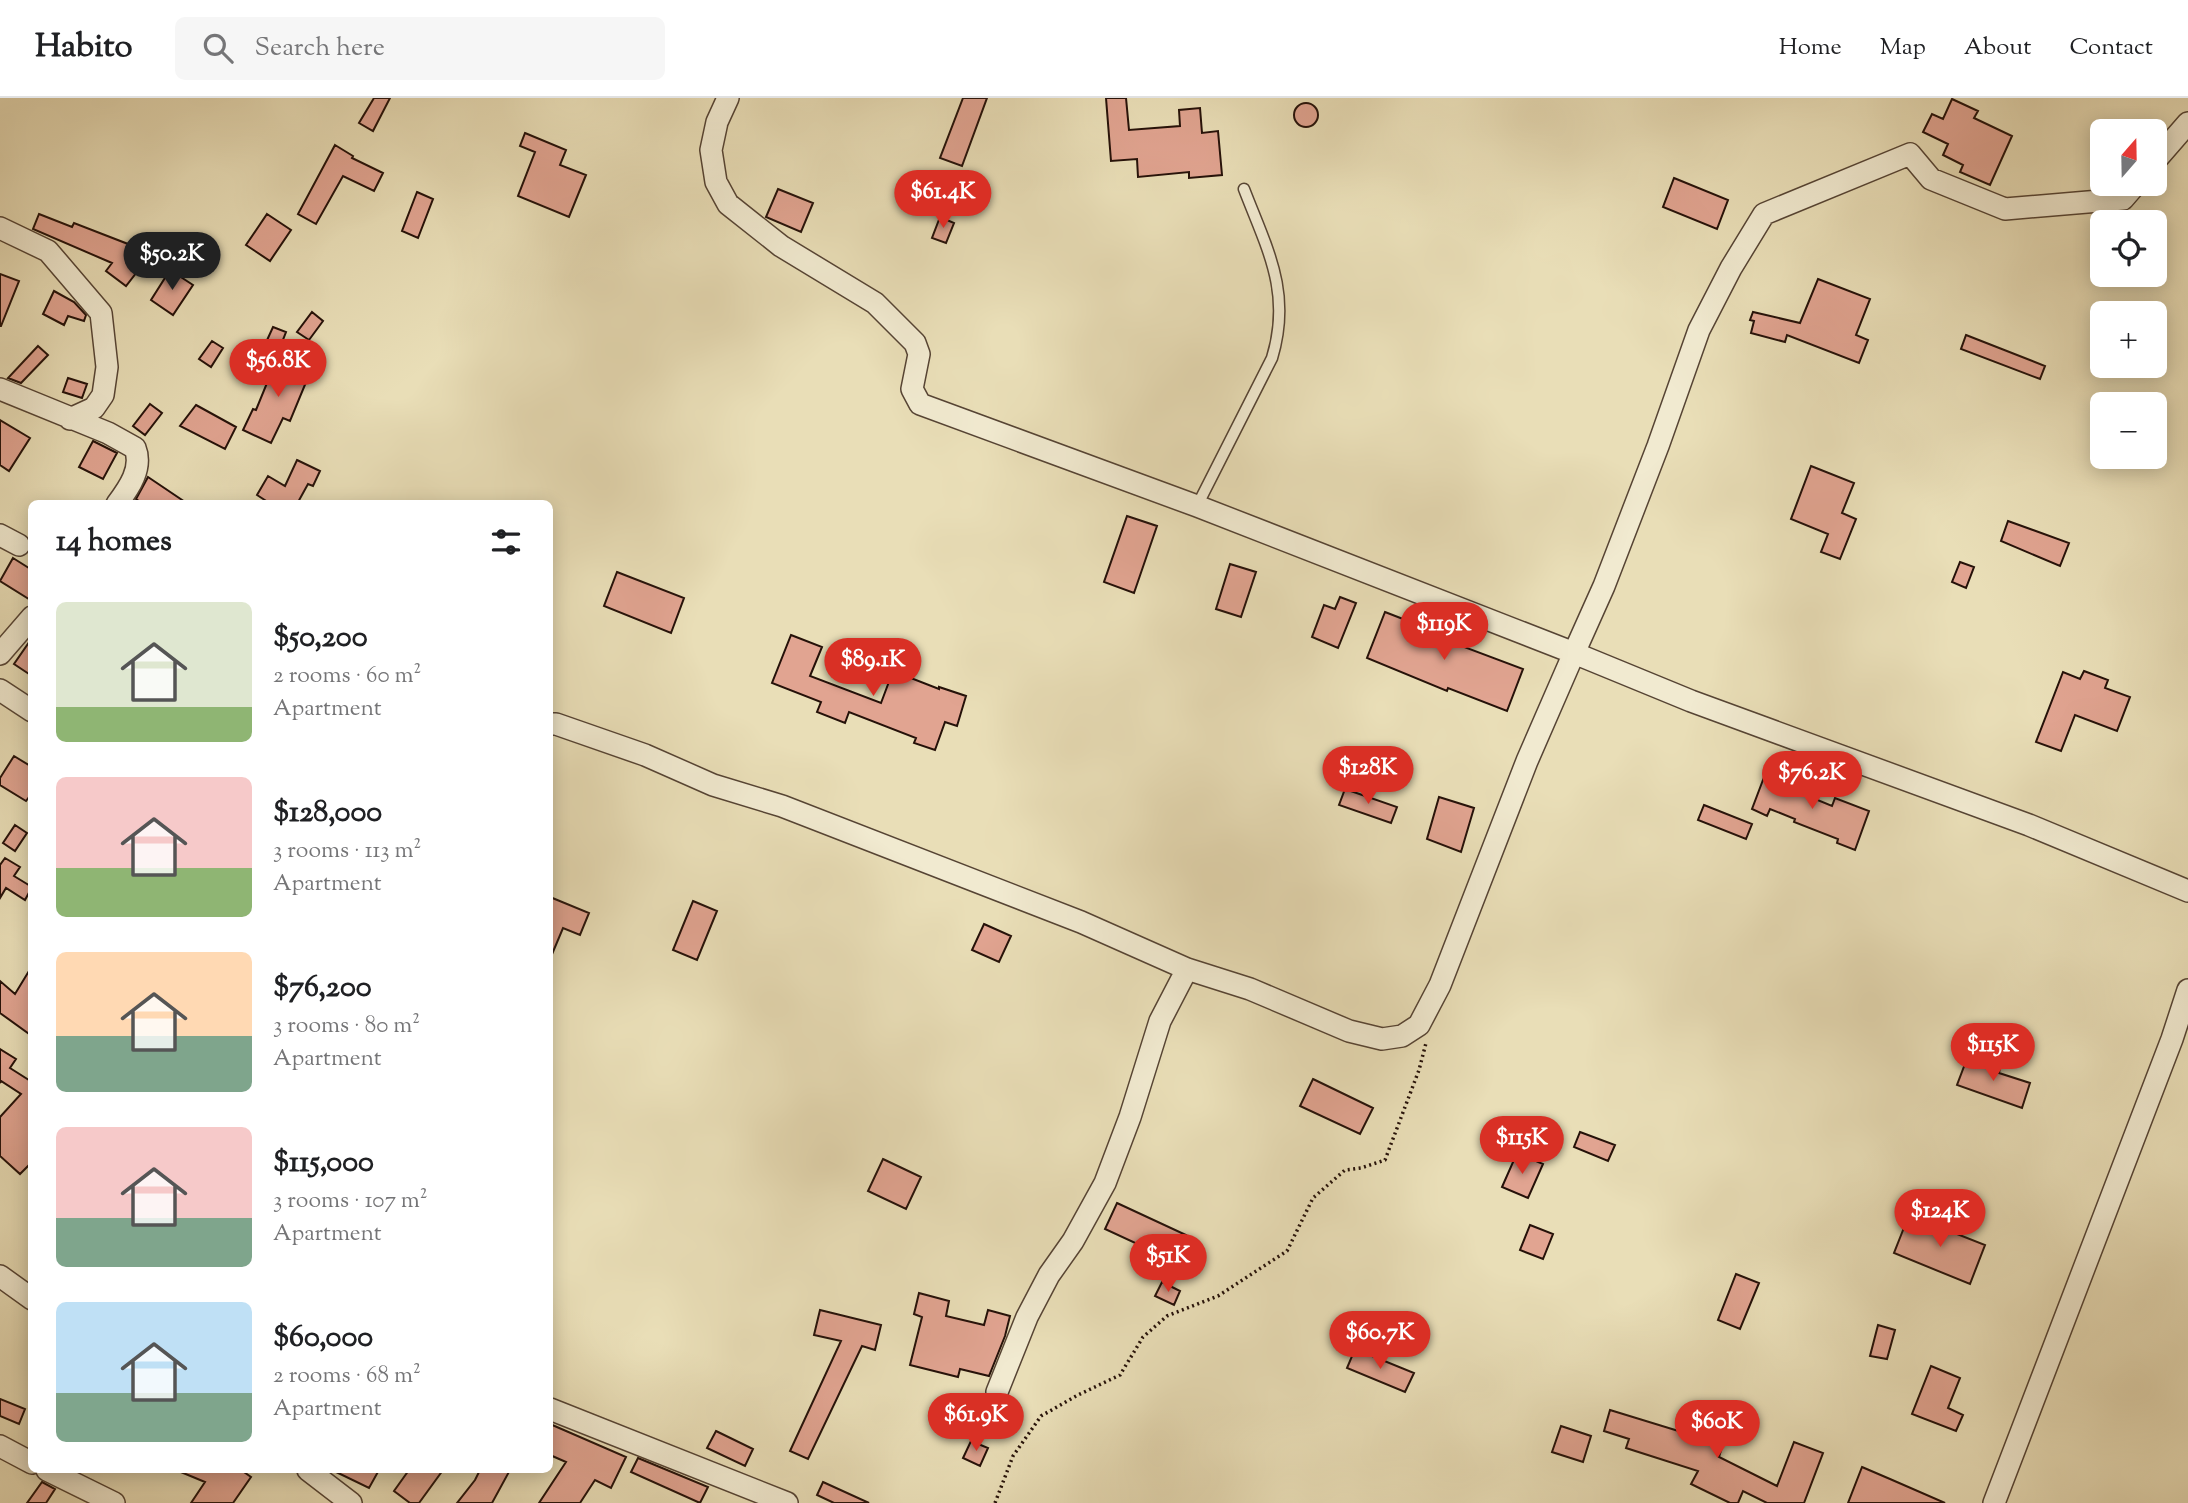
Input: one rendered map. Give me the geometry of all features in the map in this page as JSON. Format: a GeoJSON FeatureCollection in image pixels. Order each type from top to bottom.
{"type":"FeatureCollection","features":[{"type":"Feature","properties":{"kind":"street"},"geometry":{"type":"LineString","coordinates":[[728,98],[717,121],[711,150],[716,182],[728,204],[781,246],[875,303],[915,343],[919,355],[912,389],[920,404],[1197,506],[1691,701],[2029,825],[2188,891]]}},
{"type":"Feature","properties":{"kind":"street"},"geometry":{"type":"LineString","coordinates":[[2167,147],[2188,123]]}},
{"type":"Feature","properties":{"kind":"street"},"geometry":{"type":"LineString","coordinates":[[553,725],[645,755],[713,785],[782,806],[1081,922],[1187,969],[1250,989],[1349,1031],[1382,1039],[1402,1036],[1419,1025],[1440,985],[1527,761],[1604,586],[1699,330],[1731,268],[1764,214],[1910,154],[1931,179],[2005,209],[2123,199],[2126,196]]}},
{"type":"Feature","properties":{"kind":"street"},"geometry":{"type":"LineString","coordinates":[[0,228],[48,251],[101,313],[107,367],[103,395],[94,408],[70,419]]}},
{"type":"Feature","properties":{"kind":"street"},"geometry":{"type":"LineString","coordinates":[[0,389],[108,433],[135,448],[139,464],[120,500]]}},
{"type":"Feature","properties":{"kind":"street"},"geometry":{"type":"LineString","coordinates":[[0,535],[19,545]]}},
{"type":"Feature","properties":{"kind":"street"},"geometry":{"type":"LineString","coordinates":[[0,654],[28,622]]}},
{"type":"Feature","properties":{"kind":"street"},"geometry":{"type":"LineString","coordinates":[[0,690],[28,708]]}},
{"type":"Feature","properties":{"kind":"street"},"geometry":{"type":"LineString","coordinates":[[997,1392],[1027,1317],[1049,1275],[1073,1241],[1105,1183],[1130,1116],[1160,1021],[1187,969]]}},
{"type":"Feature","properties":{"kind":"street"},"geometry":{"type":"LineString","coordinates":[[1994,1503],[2172,1039],[2188,990]]}},
{"type":"Feature","properties":{"kind":"street"},"geometry":{"type":"LineString","coordinates":[[0,1276],[28,1296]]}},
{"type":"Feature","properties":{"kind":"street"},"geometry":{"type":"LineString","coordinates":[[553,1410],[788,1503]]}},
{"type":"Feature","properties":{"kind":"street"},"geometry":{"type":"LineString","coordinates":[[0,1446],[28,1461]]}},
{"type":"Feature","properties":{"kind":"street"},"geometry":{"type":"LineString","coordinates":[[53,1473],[114,1503]]}},
{"type":"Feature","properties":{"kind":"street"},"geometry":{"type":"LineString","coordinates":[[312,1473],[351,1503]]}},
{"type":"Feature","properties":{"kind":"lane"},"geometry":{"type":"LineString","coordinates":[[1197,506],[1272,358],[1278,341],[1280,320],[1277,274],[1244,189]]}},
{"type":"Feature","properties":{"kind":"path"},"geometry":{"type":"LineString","coordinates":[[995,1503],[1013,1456],[1041,1416],[1120,1376],[1143,1337],[1167,1316],[1218,1296],[1287,1251],[1313,1198],[1345,1170],[1385,1160],[1419,1070],[1428,1036]]}},
{"type":"Feature","properties":{"kind":"building"},"geometry":{"type":"Polygon","coordinates":[[[374,98],[390,98],[373,131],[359,123],[374,98]]]}},
{"type":"Feature","properties":{"kind":"building"},"geometry":{"type":"Polygon","coordinates":[[[963,98],[987,98],[962,166],[940,158],[963,98]]]}},
{"type":"Feature","properties":{"kind":"building"},"geometry":{"type":"Polygon","coordinates":[[[1106,98],[1126,98],[1129,130],[1180,126],[1179,110],[1200,108],[1202,133],[1218,131],[1222,175],[1189,178],[1189,172],[1138,177],[1137,159],[1111,161],[1106,98]]]}},
{"type":"Feature","properties":{"kind":"building"},"geometry":{"type":"Polygon","coordinates":[[[1952,99],[1978,111],[1974,118],[2012,136],[1990,185],[1960,172],[1963,165],[1943,155],[1948,144],[1923,132],[1932,114],[1943,119],[1952,99]]]}},
{"type":"Feature","properties":{"kind":"building"},"geometry":{"type":"Polygon","coordinates":[[[1306,103],[1317,110],[1318,115],[1311,126],[1306,127],[1295,120],[1294,115],[1301,104],[1306,103]]]}},
{"type":"Feature","properties":{"kind":"building"},"geometry":{"type":"Polygon","coordinates":[[[525,133],[566,150],[560,165],[586,175],[569,217],[518,196],[535,152],[520,146],[525,133]]]}},
{"type":"Feature","properties":{"kind":"building"},"geometry":{"type":"Polygon","coordinates":[[[335,145],[353,156],[352,158],[383,173],[374,191],[343,176],[316,224],[298,214],[335,145]]]}},
{"type":"Feature","properties":{"kind":"building"},"geometry":{"type":"Polygon","coordinates":[[[1674,178],[1728,200],[1717,229],[1663,207],[1674,178]]]}},
{"type":"Feature","properties":{"kind":"building"},"geometry":{"type":"Polygon","coordinates":[[[778,189],[813,203],[801,232],[766,217],[778,189]]]}},
{"type":"Feature","properties":{"kind":"building"},"geometry":{"type":"Polygon","coordinates":[[[417,192],[433,199],[418,238],[402,231],[417,192]]]}},
{"type":"Feature","properties":{"kind":"building"},"geometry":{"type":"Polygon","coordinates":[[[39,214],[72,227],[74,223],[128,244],[147,259],[126,286],[106,271],[112,263],[33,229],[39,214]]]}},
{"type":"Feature","properties":{"kind":"building"},"geometry":{"type":"Polygon","coordinates":[[[267,214],[291,230],[270,261],[246,245],[267,214]]]}},
{"type":"Feature","properties":{"kind":"building"},"geometry":{"type":"Polygon","coordinates":[[[940,217],[954,223],[946,243],[932,238],[940,217]]]}},
{"type":"Feature","properties":{"kind":"building"},"geometry":{"type":"Polygon","coordinates":[[[170,270],[193,285],[173,315],[151,300],[170,270]]]}},
{"type":"Feature","properties":{"kind":"building"},"geometry":{"type":"Polygon","coordinates":[[[0,274],[19,281],[1,326],[0,326],[0,274]]]}},
{"type":"Feature","properties":{"kind":"building"},"geometry":{"type":"Polygon","coordinates":[[[1818,279],[1870,299],[1856,335],[1868,340],[1859,363],[1787,335],[1785,342],[1751,333],[1754,321],[1750,320],[1753,312],[1800,323],[1818,279]]]}},
{"type":"Feature","properties":{"kind":"building"},"geometry":{"type":"Polygon","coordinates":[[[54,291],[74,302],[86,315],[84,321],[68,316],[64,325],[43,314],[54,291]]]}},
{"type":"Feature","properties":{"kind":"building"},"geometry":{"type":"Polygon","coordinates":[[[312,312],[323,321],[309,340],[297,332],[312,312]]]}},
{"type":"Feature","properties":{"kind":"building"},"geometry":{"type":"Polygon","coordinates":[[[273,327],[286,332],[277,355],[263,349],[273,327]]]}},
{"type":"Feature","properties":{"kind":"building"},"geometry":{"type":"Polygon","coordinates":[[[1966,335],[2045,366],[2040,379],[1961,349],[1966,335]]]}},
{"type":"Feature","properties":{"kind":"building"},"geometry":{"type":"Polygon","coordinates":[[[212,341],[223,348],[211,367],[199,359],[212,341]]]}},
{"type":"Feature","properties":{"kind":"building"},"geometry":{"type":"Polygon","coordinates":[[[38,346],[48,355],[21,383],[8,378],[38,346]]]}},
{"type":"Feature","properties":{"kind":"building"},"geometry":{"type":"Polygon","coordinates":[[[278,356],[309,369],[309,375],[290,421],[283,418],[271,443],[243,430],[253,409],[256,410],[278,356]]]}},
{"type":"Feature","properties":{"kind":"building"},"geometry":{"type":"Polygon","coordinates":[[[68,378],[87,384],[82,398],[63,392],[68,378]]]}},
{"type":"Feature","properties":{"kind":"building"},"geometry":{"type":"Polygon","coordinates":[[[150,404],[162,413],[145,435],[133,426],[150,404]]]}},
{"type":"Feature","properties":{"kind":"building"},"geometry":{"type":"Polygon","coordinates":[[[196,405],[236,427],[225,449],[180,426],[196,405]]]}},
{"type":"Feature","properties":{"kind":"building"},"geometry":{"type":"Polygon","coordinates":[[[0,420],[30,438],[9,471],[0,465],[0,420]]]}},
{"type":"Feature","properties":{"kind":"building"},"geometry":{"type":"Polygon","coordinates":[[[93,441],[117,453],[103,479],[79,467],[93,441]]]}},
{"type":"Feature","properties":{"kind":"building"},"geometry":{"type":"Polygon","coordinates":[[[297,460],[320,471],[313,486],[308,484],[299,500],[265,500],[257,495],[268,476],[285,486],[297,460]]]}},
{"type":"Feature","properties":{"kind":"building"},"geometry":{"type":"Polygon","coordinates":[[[1811,466],[1854,483],[1842,513],[1856,519],[1840,559],[1821,552],[1828,534],[1791,519],[1811,466]]]}},
{"type":"Feature","properties":{"kind":"building"},"geometry":{"type":"Polygon","coordinates":[[[148,477],[182,500],[137,500],[148,477]]]}},
{"type":"Feature","properties":{"kind":"building"},"geometry":{"type":"Polygon","coordinates":[[[1127,516],[1157,526],[1134,593],[1104,582],[1127,516]]]}},
{"type":"Feature","properties":{"kind":"building"},"geometry":{"type":"Polygon","coordinates":[[[2008,521],[2069,543],[2060,566],[2001,541],[2008,521]]]}},
{"type":"Feature","properties":{"kind":"building"},"geometry":{"type":"Polygon","coordinates":[[[13,558],[28,567],[28,598],[0,581],[13,558]]]}},
{"type":"Feature","properties":{"kind":"building"},"geometry":{"type":"Polygon","coordinates":[[[1960,562],[1974,567],[1966,588],[1952,582],[1960,562]]]}},
{"type":"Feature","properties":{"kind":"building"},"geometry":{"type":"Polygon","coordinates":[[[1230,564],[1256,572],[1241,617],[1216,609],[1230,564]]]}},
{"type":"Feature","properties":{"kind":"building"},"geometry":{"type":"Polygon","coordinates":[[[617,572],[684,598],[671,633],[604,606],[617,572]]]}},
{"type":"Feature","properties":{"kind":"building"},"geometry":{"type":"Polygon","coordinates":[[[1340,597],[1356,603],[1338,648],[1312,637],[1324,605],[1335,609],[1340,597]]]}},
{"type":"Feature","properties":{"kind":"building"},"geometry":{"type":"Polygon","coordinates":[[[1385,612],[1465,643],[1464,647],[1523,669],[1507,711],[1448,688],[1447,691],[1367,658],[1385,612]]]}},
{"type":"Feature","properties":{"kind":"building"},"geometry":{"type":"Polygon","coordinates":[[[791,635],[822,647],[810,676],[881,703],[893,671],[939,689],[966,696],[957,726],[945,722],[935,750],[914,743],[916,738],[849,712],[845,723],[817,712],[821,702],[772,683],[791,635]]]}},
{"type":"Feature","properties":{"kind":"building"},"geometry":{"type":"Polygon","coordinates":[[[28,644],[28,673],[14,664],[28,644]]]}},
{"type":"Feature","properties":{"kind":"building"},"geometry":{"type":"Polygon","coordinates":[[[2084,671],[2108,680],[2105,688],[2130,697],[2117,731],[2075,715],[2061,751],[2036,742],[2063,672],[2080,679],[2084,671]]]}},
{"type":"Feature","properties":{"kind":"building"},"geometry":{"type":"Polygon","coordinates":[[[14,756],[28,765],[26,801],[0,785],[0,778],[14,756]]]}},
{"type":"Feature","properties":{"kind":"building"},"geometry":{"type":"Polygon","coordinates":[[[1766,772],[1801,786],[1798,792],[1832,806],[1835,798],[1869,811],[1855,850],[1837,843],[1838,839],[1794,822],[1795,819],[1770,809],[1767,816],[1752,809],[1766,772]]]}},
{"type":"Feature","properties":{"kind":"building"},"geometry":{"type":"Polygon","coordinates":[[[1345,789],[1397,807],[1391,823],[1339,805],[1345,789]]]}},
{"type":"Feature","properties":{"kind":"building"},"geometry":{"type":"Polygon","coordinates":[[[1439,797],[1474,808],[1461,852],[1427,839],[1439,797]]]}},
{"type":"Feature","properties":{"kind":"building"},"geometry":{"type":"Polygon","coordinates":[[[1704,805],[1752,824],[1746,839],[1698,820],[1704,805]]]}},
{"type":"Feature","properties":{"kind":"building"},"geometry":{"type":"Polygon","coordinates":[[[15,825],[27,833],[15,851],[3,843],[15,825]]]}},
{"type":"Feature","properties":{"kind":"building"},"geometry":{"type":"Polygon","coordinates":[[[5,858],[20,867],[14,876],[28,885],[25,900],[6,888],[0,898],[0,865],[5,858]]]}},
{"type":"Feature","properties":{"kind":"building"},"geometry":{"type":"Polygon","coordinates":[[[553,898],[589,913],[580,935],[563,928],[553,952],[553,898]]]}},
{"type":"Feature","properties":{"kind":"building"},"geometry":{"type":"Polygon","coordinates":[[[693,901],[717,911],[697,960],[673,950],[693,901]]]}},
{"type":"Feature","properties":{"kind":"building"},"geometry":{"type":"Polygon","coordinates":[[[984,924],[1011,936],[999,962],[972,950],[984,924]]]}},
{"type":"Feature","properties":{"kind":"building"},"geometry":{"type":"Polygon","coordinates":[[[28,973],[28,1033],[0,1013],[0,981],[15,994],[28,973]]]}},
{"type":"Feature","properties":{"kind":"building"},"geometry":{"type":"Polygon","coordinates":[[[0,1049],[16,1059],[10,1068],[28,1079],[28,1166],[20,1174],[0,1156],[0,1117],[21,1094],[1,1081],[0,1083],[0,1049]]]}},
{"type":"Feature","properties":{"kind":"building"},"geometry":{"type":"Polygon","coordinates":[[[1968,1056],[2000,1068],[1999,1073],[2030,1083],[2022,1108],[1957,1085],[1968,1056]]]}},
{"type":"Feature","properties":{"kind":"building"},"geometry":{"type":"Polygon","coordinates":[[[1313,1079],[1373,1108],[1360,1134],[1300,1106],[1313,1079]]]}},
{"type":"Feature","properties":{"kind":"building"},"geometry":{"type":"Polygon","coordinates":[[[1580,1132],[1615,1145],[1608,1161],[1574,1147],[1580,1132]]]}},
{"type":"Feature","properties":{"kind":"building"},"geometry":{"type":"Polygon","coordinates":[[[1517,1153],[1543,1164],[1528,1198],[1502,1187],[1517,1153]]]}},
{"type":"Feature","properties":{"kind":"building"},"geometry":{"type":"Polygon","coordinates":[[[883,1159],[921,1177],[906,1209],[868,1191],[883,1159]]]}},
{"type":"Feature","properties":{"kind":"building"},"geometry":{"type":"Polygon","coordinates":[[[1117,1203],[1186,1235],[1174,1261],[1105,1229],[1117,1203]]]}},
{"type":"Feature","properties":{"kind":"building"},"geometry":{"type":"Polygon","coordinates":[[[1909,1215],[1985,1245],[1970,1284],[1894,1253],[1909,1215]]]}},
{"type":"Feature","properties":{"kind":"building"},"geometry":{"type":"Polygon","coordinates":[[[1530,1225],[1553,1234],[1543,1259],[1520,1250],[1530,1225]]]}},
{"type":"Feature","properties":{"kind":"building"},"geometry":{"type":"Polygon","coordinates":[[[1736,1274],[1759,1283],[1740,1329],[1718,1320],[1736,1274]]]}},
{"type":"Feature","properties":{"kind":"building"},"geometry":{"type":"Polygon","coordinates":[[[1162,1282],[1180,1291],[1174,1305],[1155,1296],[1162,1282]]]}},
{"type":"Feature","properties":{"kind":"building"},"geometry":{"type":"Polygon","coordinates":[[[919,1293],[949,1301],[946,1316],[984,1325],[988,1310],[1010,1316],[989,1376],[960,1369],[958,1377],[910,1365],[922,1317],[914,1314],[919,1293]]]}},
{"type":"Feature","properties":{"kind":"building"},"geometry":{"type":"Polygon","coordinates":[[[820,1310],[881,1325],[875,1350],[862,1346],[808,1459],[790,1451],[841,1341],[814,1335],[820,1310]]]}},
{"type":"Feature","properties":{"kind":"building"},"geometry":{"type":"Polygon","coordinates":[[[1878,1325],[1895,1330],[1887,1359],[1870,1356],[1878,1325]]]}},
{"type":"Feature","properties":{"kind":"building"},"geometry":{"type":"Polygon","coordinates":[[[1355,1349],[1414,1373],[1405,1392],[1347,1368],[1355,1349]]]}},
{"type":"Feature","properties":{"kind":"building"},"geometry":{"type":"Polygon","coordinates":[[[1931,1366],[1960,1378],[1948,1408],[1963,1415],[1956,1431],[1912,1414],[1931,1366]]]}},
{"type":"Feature","properties":{"kind":"building"},"geometry":{"type":"Polygon","coordinates":[[[0,1399],[25,1409],[19,1424],[0,1416],[0,1399]]]}},
{"type":"Feature","properties":{"kind":"building"},"geometry":{"type":"Polygon","coordinates":[[[1610,1410],[1698,1437],[1704,1417],[1729,1425],[1719,1457],[1777,1486],[1794,1442],[1823,1453],[1804,1503],[1767,1503],[1743,1491],[1738,1503],[1730,1503],[1691,1484],[1698,1471],[1626,1448],[1629,1439],[1604,1431],[1610,1410]]]}},
{"type":"Feature","properties":{"kind":"building"},"geometry":{"type":"Polygon","coordinates":[[[553,1425],[626,1457],[611,1488],[595,1480],[580,1503],[539,1503],[566,1462],[553,1456],[553,1425]]]}},
{"type":"Feature","properties":{"kind":"building"},"geometry":{"type":"Polygon","coordinates":[[[1561,1426],[1591,1436],[1583,1462],[1552,1452],[1561,1426]]]}},
{"type":"Feature","properties":{"kind":"building"},"geometry":{"type":"Polygon","coordinates":[[[716,1431],[753,1449],[745,1466],[707,1448],[716,1431]]]}},
{"type":"Feature","properties":{"kind":"building"},"geometry":{"type":"Polygon","coordinates":[[[971,1441],[988,1448],[980,1466],[963,1458],[971,1441]]]}},
{"type":"Feature","properties":{"kind":"building"},"geometry":{"type":"Polygon","coordinates":[[[638,1458],[708,1487],[700,1503],[631,1472],[638,1458]]]}},
{"type":"Feature","properties":{"kind":"building"},"geometry":{"type":"Polygon","coordinates":[[[1862,1467],[1890,1479],[1945,1503],[1848,1503],[1862,1467]]]}},
{"type":"Feature","properties":{"kind":"building"},"geometry":{"type":"Polygon","coordinates":[[[183,1473],[245,1473],[251,1477],[233,1503],[191,1503],[205,1482],[183,1473]]]}},
{"type":"Feature","properties":{"kind":"building"},"geometry":{"type":"Polygon","coordinates":[[[338,1473],[377,1473],[369,1488],[338,1473]]]}},
{"type":"Feature","properties":{"kind":"building"},"geometry":{"type":"Polygon","coordinates":[[[407,1473],[441,1473],[419,1503],[410,1503],[394,1491],[407,1473]]]}},
{"type":"Feature","properties":{"kind":"building"},"geometry":{"type":"Polygon","coordinates":[[[478,1473],[508,1473],[492,1503],[457,1503],[478,1473]]]}},
{"type":"Feature","properties":{"kind":"building"},"geometry":{"type":"Polygon","coordinates":[[[42,1482],[55,1489],[46,1503],[27,1503],[42,1482]]]}},
{"type":"Feature","properties":{"kind":"building"},"geometry":{"type":"Polygon","coordinates":[[[823,1482],[869,1503],[834,1503],[817,1495],[823,1482]]]}}]}
